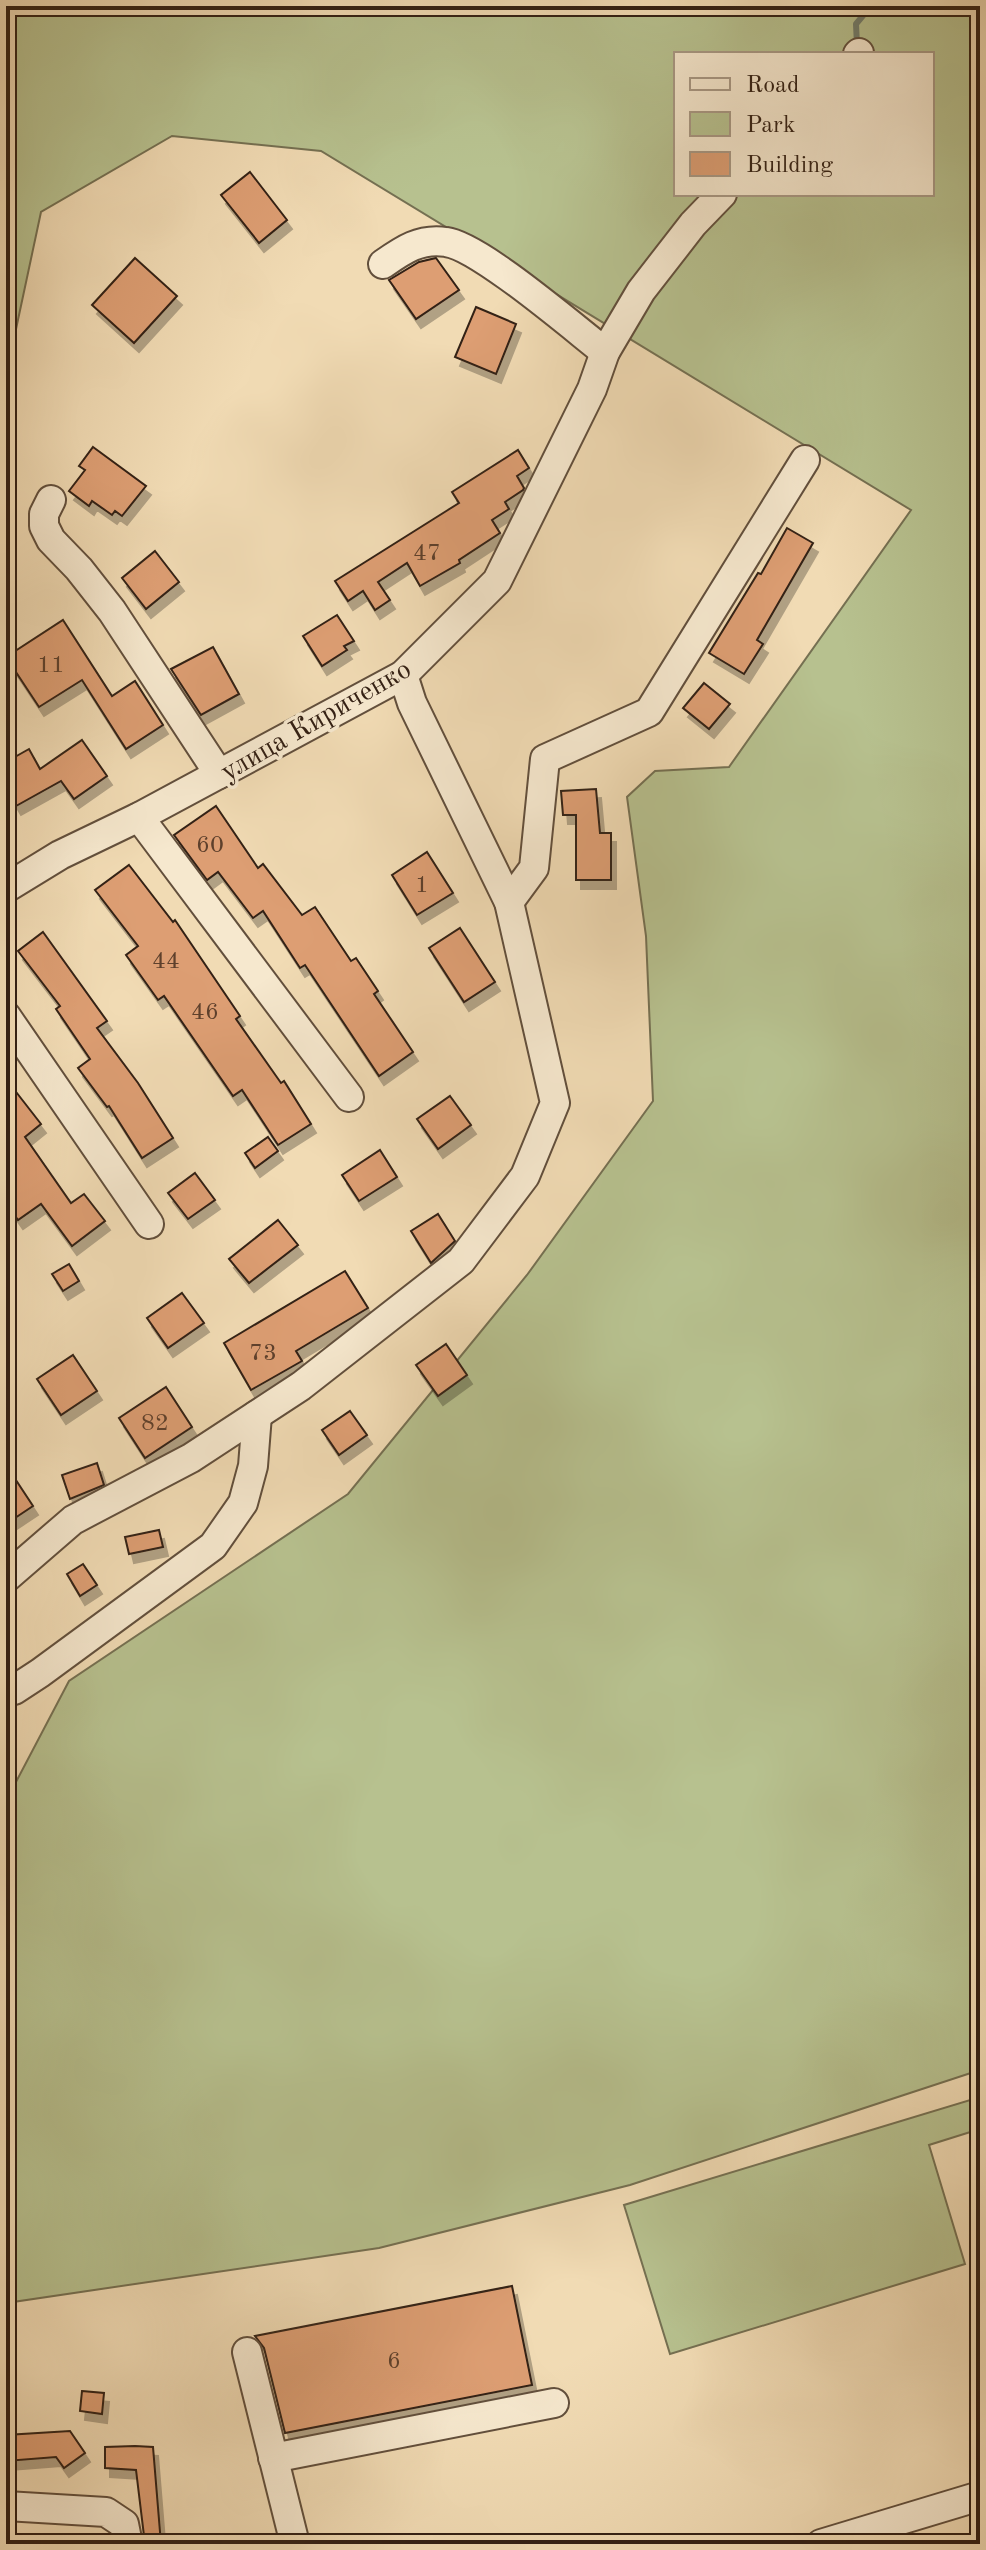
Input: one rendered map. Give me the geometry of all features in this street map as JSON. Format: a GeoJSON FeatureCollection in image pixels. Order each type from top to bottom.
{"type":"FeatureCollection","features":[{"type":"Feature","properties":{"kind":"street","name":"улица Кириченко"},"geometry":{"type":"LineString","coordinates":[[6,888],[60,855],[139,817],[403,675],[497,581],[592,389],[605,352],[641,291],[693,224],[720,196]]}},
{"type":"Feature","properties":{"kind":"street"},"geometry":{"type":"LineString","coordinates":[[383,264],[423,241],[448,242],[477,255],[605,352]]}},
{"type":"Feature","properties":{"kind":"street"},"geometry":{"type":"LineString","coordinates":[[509,902],[534,868],[545,759],[649,712],[805,460]]}},
{"type":"Feature","properties":{"kind":"street"},"geometry":{"type":"LineString","coordinates":[[51,500],[44,514],[44,526],[51,540],[112,611],[219,774]]}},
{"type":"Feature","properties":{"kind":"street"},"geometry":{"type":"LineString","coordinates":[[6,1578],[73,1520],[191,1458],[301,1386],[461,1261],[525,1176],[555,1103],[509,902],[412,703],[403,675]]}},
{"type":"Feature","properties":{"kind":"street"},"geometry":{"type":"LineString","coordinates":[[139,817],[349,1097]]}},
{"type":"Feature","properties":{"kind":"street"},"geometry":{"type":"LineString","coordinates":[[6,1016],[149,1224]]}},
{"type":"Feature","properties":{"kind":"street"},"geometry":{"type":"LineString","coordinates":[[6,1692],[40,1673],[213,1546],[243,1503],[253,1466],[257,1415]]}},
{"type":"Feature","properties":{"kind":"street"},"geometry":{"type":"LineString","coordinates":[[247,2352],[295,2544]]}},
{"type":"Feature","properties":{"kind":"street"},"geometry":{"type":"LineString","coordinates":[[273,2458],[554,2403]]}},
{"type":"Feature","properties":{"kind":"street"},"geometry":{"type":"LineString","coordinates":[[821,2544],[980,2496]]}},
{"type":"Feature","properties":{"kind":"street"},"geometry":{"type":"LineString","coordinates":[[6,2506],[106,2512],[124,2524],[128,2544]]}},
{"type":"Feature","properties":{"kind":"green space"},"geometry":{"type":"Polygon","coordinates":[[[6,6],[980,6],[980,2070],[630,2185],[379,2248],[6,2303],[6,1801],[69,1681],[348,1494],[527,1275],[653,1101],[646,936],[627,797],[655,771],[729,767],[911,510],[321,151],[172,136],[41,212],[6,376],[6,6]]]}},
{"type":"Feature","properties":{"kind":"green space"},"geometry":{"type":"Polygon","coordinates":[[[980,2097],[980,2129],[929,2145],[965,2264],[670,2354],[624,2205],[980,2097]]]}},
{"type":"Feature","properties":{"kind":"building"},"geometry":{"type":"Polygon","coordinates":[[[250,172],[287,220],[259,243],[221,195],[250,172]]]}},
{"type":"Feature","properties":{"kind":"building"},"geometry":{"type":"Polygon","coordinates":[[[135,258],[177,296],[134,343],[92,305],[135,258]]]}},
{"type":"Feature","properties":{"kind":"building"},"geometry":{"type":"Polygon","coordinates":[[[436,258],[459,290],[416,319],[389,280],[419,262],[436,258]]]}},
{"type":"Feature","properties":{"kind":"building"},"geometry":{"type":"Polygon","coordinates":[[[476,307],[516,324],[496,374],[455,357],[476,307]]]}},
{"type":"Feature","properties":{"kind":"building"},"geometry":{"type":"Polygon","coordinates":[[[93,447],[146,486],[122,516],[115,511],[112,515],[92,501],[89,506],[69,491],[85,470],[79,466],[93,447]]]}},
{"type":"Feature","properties":{"kind":"building"},"geometry":{"type":"Polygon","coordinates":[[[518,450],[529,468],[517,476],[523,490],[505,502],[509,509],[492,520],[500,533],[459,560],[460,563],[420,586],[407,563],[378,582],[390,600],[375,610],[363,591],[348,601],[335,581],[459,503],[452,492],[518,450]]]}},
{"type":"Feature","properties":{"kind":"building"},"geometry":{"type":"Polygon","coordinates":[[[787,528],[813,543],[757,640],[763,644],[744,674],[709,653],[787,528]]]}},
{"type":"Feature","properties":{"kind":"building"},"geometry":{"type":"Polygon","coordinates":[[[155,551],[179,582],[146,609],[122,578],[155,551]]]}},
{"type":"Feature","properties":{"kind":"building"},"geometry":{"type":"Polygon","coordinates":[[[337,615],[354,641],[344,646],[347,650],[322,666],[303,636],[337,615]]]}},
{"type":"Feature","properties":{"kind":"building"},"geometry":{"type":"Polygon","coordinates":[[[63,620],[112,696],[135,681],[163,725],[126,749],[82,680],[39,707],[6,657],[63,620]]]}},
{"type":"Feature","properties":{"kind":"building"},"geometry":{"type":"Polygon","coordinates":[[[213,647],[239,694],[201,715],[171,669],[213,647]]]}},
{"type":"Feature","properties":{"kind":"building"},"geometry":{"type":"Polygon","coordinates":[[[704,683],[730,704],[709,729],[683,708],[704,683]]]}},
{"type":"Feature","properties":{"kind":"building"},"geometry":{"type":"Polygon","coordinates":[[[82,740],[107,776],[74,799],[61,781],[16,806],[6,788],[6,762],[29,749],[40,769],[82,740]]]}},
{"type":"Feature","properties":{"kind":"building"},"geometry":{"type":"Polygon","coordinates":[[[596,789],[600,833],[611,833],[611,880],[576,880],[576,815],[563,815],[561,791],[596,789]]]}},
{"type":"Feature","properties":{"kind":"building"},"geometry":{"type":"Polygon","coordinates":[[[216,806],[258,868],[263,864],[302,915],[315,907],[351,961],[356,958],[378,991],[374,994],[413,1052],[379,1076],[305,965],[300,968],[263,911],[253,918],[218,872],[207,880],[174,835],[216,806]]]}},
{"type":"Feature","properties":{"kind":"building"},"geometry":{"type":"Polygon","coordinates":[[[427,852],[453,893],[417,915],[392,875],[427,852]]]}},
{"type":"Feature","properties":{"kind":"building"},"geometry":{"type":"Polygon","coordinates":[[[129,865],[173,922],[175,920],[240,1016],[236,1019],[281,1083],[284,1081],[311,1124],[278,1145],[242,1090],[233,1096],[164,996],[158,1000],[126,955],[138,946],[95,890],[129,865]]]}},
{"type":"Feature","properties":{"kind":"building"},"geometry":{"type":"Polygon","coordinates":[[[460,928],[495,982],[464,1002],[429,948],[460,928]]]}},
{"type":"Feature","properties":{"kind":"building"},"geometry":{"type":"Polygon","coordinates":[[[43,932],[107,1021],[97,1028],[138,1083],[173,1138],[142,1158],[109,1106],[78,1068],[90,1059],[56,1009],[60,1006],[18,951],[43,932]]]}},
{"type":"Feature","properties":{"kind":"building"},"geometry":{"type":"Polygon","coordinates":[[[6,1079],[41,1124],[25,1137],[71,1203],[84,1194],[105,1221],[72,1246],[41,1204],[18,1220],[6,1203],[6,1079]]]}},
{"type":"Feature","properties":{"kind":"building"},"geometry":{"type":"Polygon","coordinates":[[[450,1096],[471,1125],[438,1149],[417,1119],[450,1096]]]}},
{"type":"Feature","properties":{"kind":"building"},"geometry":{"type":"Polygon","coordinates":[[[268,1137],[278,1151],[255,1168],[245,1153],[268,1137]]]}},
{"type":"Feature","properties":{"kind":"building"},"geometry":{"type":"Polygon","coordinates":[[[380,1150],[397,1177],[359,1201],[342,1175],[380,1150]]]}},
{"type":"Feature","properties":{"kind":"building"},"geometry":{"type":"Polygon","coordinates":[[[195,1173],[215,1200],[188,1219],[168,1193],[195,1173]]]}},
{"type":"Feature","properties":{"kind":"building"},"geometry":{"type":"Polygon","coordinates":[[[438,1214],[455,1241],[431,1263],[411,1231],[438,1214]]]}},
{"type":"Feature","properties":{"kind":"building"},"geometry":{"type":"Polygon","coordinates":[[[278,1220],[298,1245],[249,1283],[229,1259],[278,1220]]]}},
{"type":"Feature","properties":{"kind":"building"},"geometry":{"type":"Polygon","coordinates":[[[69,1264],[79,1281],[63,1291],[52,1274],[69,1264]]]}},
{"type":"Feature","properties":{"kind":"building"},"geometry":{"type":"Polygon","coordinates":[[[345,1271],[368,1308],[296,1351],[302,1361],[251,1390],[224,1343],[345,1271]]]}},
{"type":"Feature","properties":{"kind":"building"},"geometry":{"type":"Polygon","coordinates":[[[182,1293],[204,1323],[168,1348],[147,1318],[182,1293]]]}},
{"type":"Feature","properties":{"kind":"building"},"geometry":{"type":"Polygon","coordinates":[[[446,1344],[467,1375],[438,1396],[416,1365],[446,1344]]]}},
{"type":"Feature","properties":{"kind":"building"},"geometry":{"type":"Polygon","coordinates":[[[73,1355],[97,1391],[61,1415],[37,1379],[73,1355]]]}},
{"type":"Feature","properties":{"kind":"building"},"geometry":{"type":"Polygon","coordinates":[[[166,1387],[192,1427],[145,1458],[119,1418],[166,1387]]]}},
{"type":"Feature","properties":{"kind":"building"},"geometry":{"type":"Polygon","coordinates":[[[350,1411],[367,1435],[339,1455],[322,1430],[350,1411]]]}},
{"type":"Feature","properties":{"kind":"building"},"geometry":{"type":"Polygon","coordinates":[[[97,1463],[104,1485],[70,1499],[62,1475],[97,1463]]]}},
{"type":"Feature","properties":{"kind":"building"},"geometry":{"type":"Polygon","coordinates":[[[6,1465],[33,1506],[6,1524],[6,1465]]]}},
{"type":"Feature","properties":{"kind":"building"},"geometry":{"type":"Polygon","coordinates":[[[159,1530],[163,1547],[129,1554],[125,1537],[159,1530]]]}},
{"type":"Feature","properties":{"kind":"building"},"geometry":{"type":"Polygon","coordinates":[[[83,1564],[97,1585],[80,1596],[67,1574],[83,1564]]]}},
{"type":"Feature","properties":{"kind":"building"},"geometry":{"type":"Polygon","coordinates":[[[512,2286],[532,2385],[285,2433],[264,2348],[255,2336],[512,2286]]]}},
{"type":"Feature","properties":{"kind":"building"},"geometry":{"type":"Polygon","coordinates":[[[82,2391],[104,2393],[102,2414],[80,2411],[82,2391]]]}},
{"type":"Feature","properties":{"kind":"building"},"geometry":{"type":"Polygon","coordinates":[[[70,2431],[85,2453],[64,2468],[56,2457],[6,2461],[6,2435],[70,2431]]]}},
{"type":"Feature","properties":{"kind":"building"},"geometry":{"type":"Polygon","coordinates":[[[105,2447],[153,2447],[161,2544],[145,2544],[136,2470],[105,2468],[105,2447]]]}},
{"type":"Feature","properties":{"kind":"waterway"},"geometry":{"type":"LineString","coordinates":[[857,45],[856,24],[871,6]]}}]}
